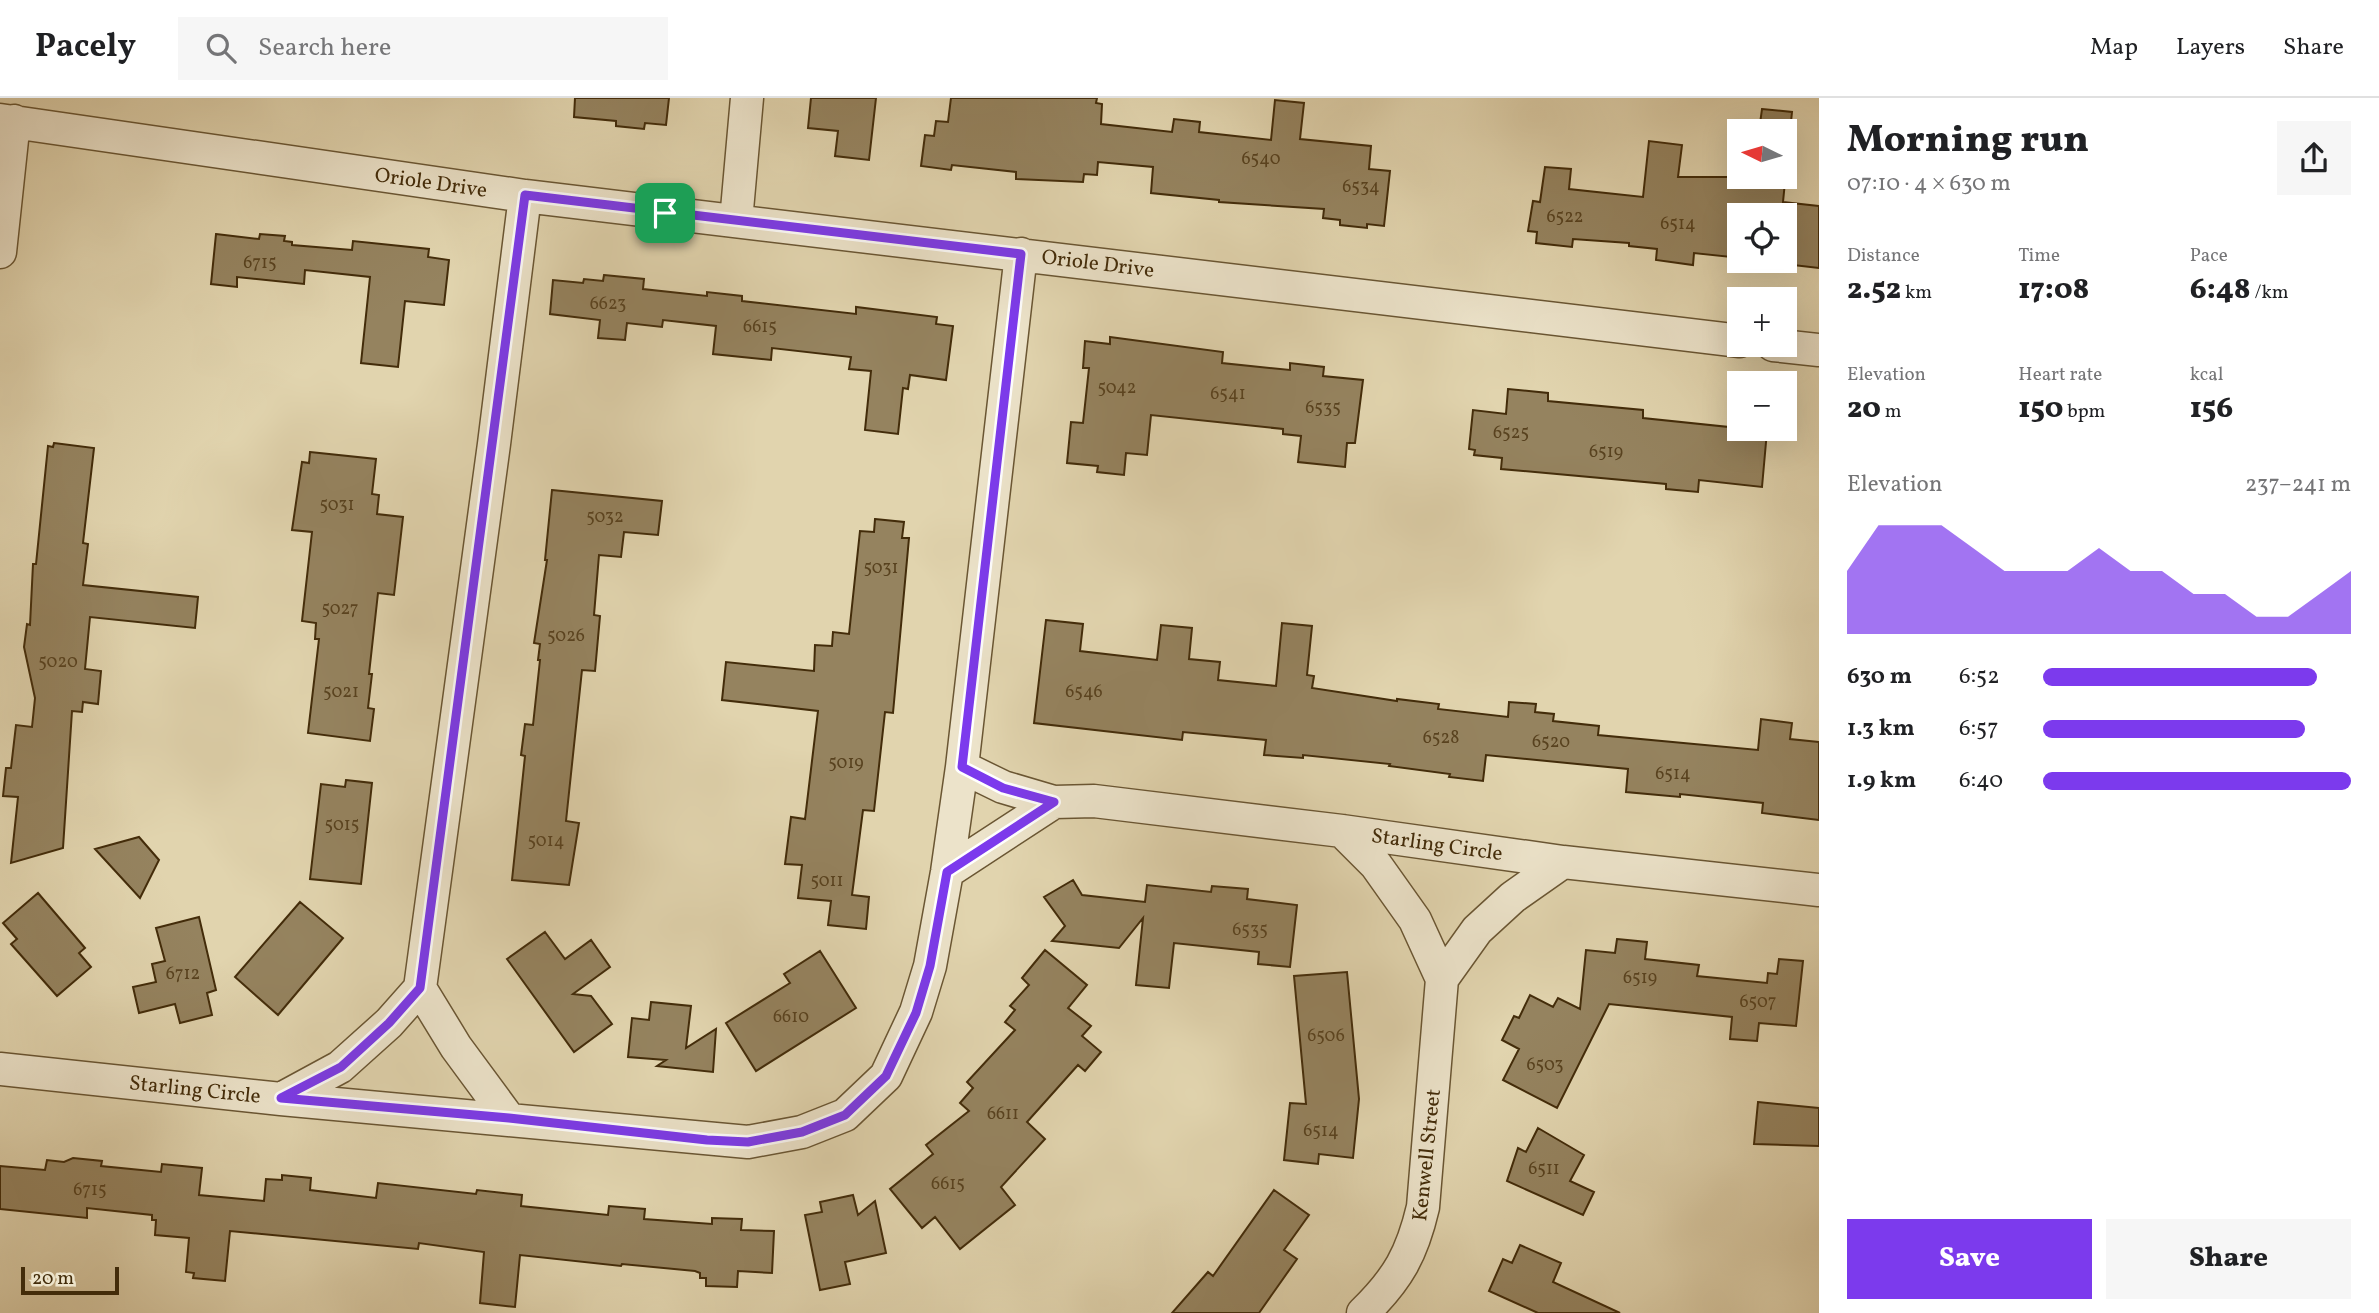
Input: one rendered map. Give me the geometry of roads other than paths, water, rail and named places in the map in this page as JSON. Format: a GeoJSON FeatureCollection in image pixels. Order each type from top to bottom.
{"type":"FeatureCollection","features":[{"type":"Feature","properties":{"kind":"street"},"geometry":{"type":"LineString","coordinates":[[736,221],[747,98]]}},
{"type":"Feature","properties":{"kind":"street"},"geometry":{"type":"LineString","coordinates":[[0,252],[7,121]]}},
{"type":"Feature","properties":{"kind":"street","name":"Oriole Drive"},"geometry":{"type":"LineString","coordinates":[[7,121],[525,195],[1727,339]]}},
{"type":"Feature","properties":{"kind":"street"},"geometry":{"type":"LineString","coordinates":[[281,1098],[341,1067],[389,1023],[420,988],[525,195]]}},
{"type":"Feature","properties":{"kind":"street"},"geometry":{"type":"LineString","coordinates":[[947,872],[962,767],[1021,254]]}},
{"type":"Feature","properties":{"kind":"street"},"geometry":{"type":"LineString","coordinates":[[1797,348],[1819,350]]}},
{"type":"Feature","properties":{"kind":"street","name":"Starling Circle"},"geometry":{"type":"LineString","coordinates":[[962,767],[1003,788],[1054,802],[1094,801],[1342,831],[1563,862],[1819,890]]}},
{"type":"Feature","properties":{"kind":"street"},"geometry":{"type":"LineString","coordinates":[[947,872],[1054,802]]}},
{"type":"Feature","properties":{"kind":"street","name":"Kenwell Street"},"geometry":{"type":"LineString","coordinates":[[1342,831],[1376,865],[1415,920],[1442,979],[1423,1207],[1415,1239],[1393,1282],[1363,1313]]}},
{"type":"Feature","properties":{"kind":"street"},"geometry":{"type":"LineString","coordinates":[[1442,979],[1477,930],[1513,897],[1563,862]]}},
{"type":"Feature","properties":{"kind":"street","name":"Starling Circle"},"geometry":{"type":"LineString","coordinates":[[0,1069],[748,1142],[802,1132],[845,1115],[886,1076],[916,1013],[930,966],[947,872]]}},
{"type":"Feature","properties":{"kind":"street"},"geometry":{"type":"LineString","coordinates":[[420,988],[456,1047],[509,1118]]}}]}
